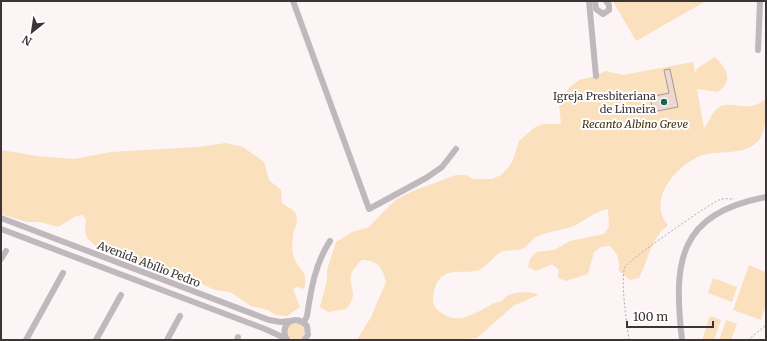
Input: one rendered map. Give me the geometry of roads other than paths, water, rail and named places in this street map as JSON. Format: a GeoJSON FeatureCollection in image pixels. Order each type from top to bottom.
{"type":"FeatureCollection","features":[{"type":"Feature","properties":{"kind":"street"},"geometry":{"type":"LineString","coordinates":[[293,1],[369,209],[426,178],[442,167],[456,149]]}},
{"type":"Feature","properties":{"kind":"street"},"geometry":{"type":"LineString","coordinates":[[589,1],[596,76]]}},
{"type":"Feature","properties":{"kind":"street"},"geometry":{"type":"LineString","coordinates":[[595,1],[596,9],[603,14],[608,10],[609,4],[606,1]]}},
{"type":"Feature","properties":{"kind":"street"},"geometry":{"type":"LineString","coordinates":[[758,50],[760,1]]}},
{"type":"Feature","properties":{"kind":"street"},"geometry":{"type":"LineString","coordinates":[[682,340],[677,299],[680,268],[687,248],[704,223],[718,212],[745,201],[766,197]]}},
{"type":"Feature","properties":{"kind":"street","name":"Avenida Abílio Pedro"},"geometry":{"type":"LineString","coordinates":[[1,218],[269,320],[281,322],[299,320],[304,322]]}},
{"type":"Feature","properties":{"kind":"street","name":"Avenida Abílio Pedro"},"geometry":{"type":"LineString","coordinates":[[1,229],[287,340]]}},
{"type":"Feature","properties":{"kind":"street"},"geometry":{"type":"LineString","coordinates":[[307,338],[308,330],[304,322],[307,316],[316,267],[321,254],[330,241]]}},
{"type":"Feature","properties":{"kind":"street"},"geometry":{"type":"LineString","coordinates":[[1,259],[6,251]]}},
{"type":"Feature","properties":{"kind":"street"},"geometry":{"type":"LineString","coordinates":[[26,340],[62,273]]}},
{"type":"Feature","properties":{"kind":"street"},"geometry":{"type":"LineString","coordinates":[[96,340],[121,295]]}},
{"type":"Feature","properties":{"kind":"street"},"geometry":{"type":"LineString","coordinates":[[167,340],[180,316]]}},
{"type":"Feature","properties":{"kind":"street"},"geometry":{"type":"LineString","coordinates":[[287,340],[284,329],[290,321]]}},
{"type":"Feature","properties":{"kind":"place","name":"Igreja Presbiteriana de Limeira"},"geometry":{"type":"Point","coordinates":[664,102]}},
{"type":"Feature","properties":{"kind":"park label","name":"Recanto Albino Greve"},"geometry":{"type":"Point","coordinates":[635,124]}}]}
